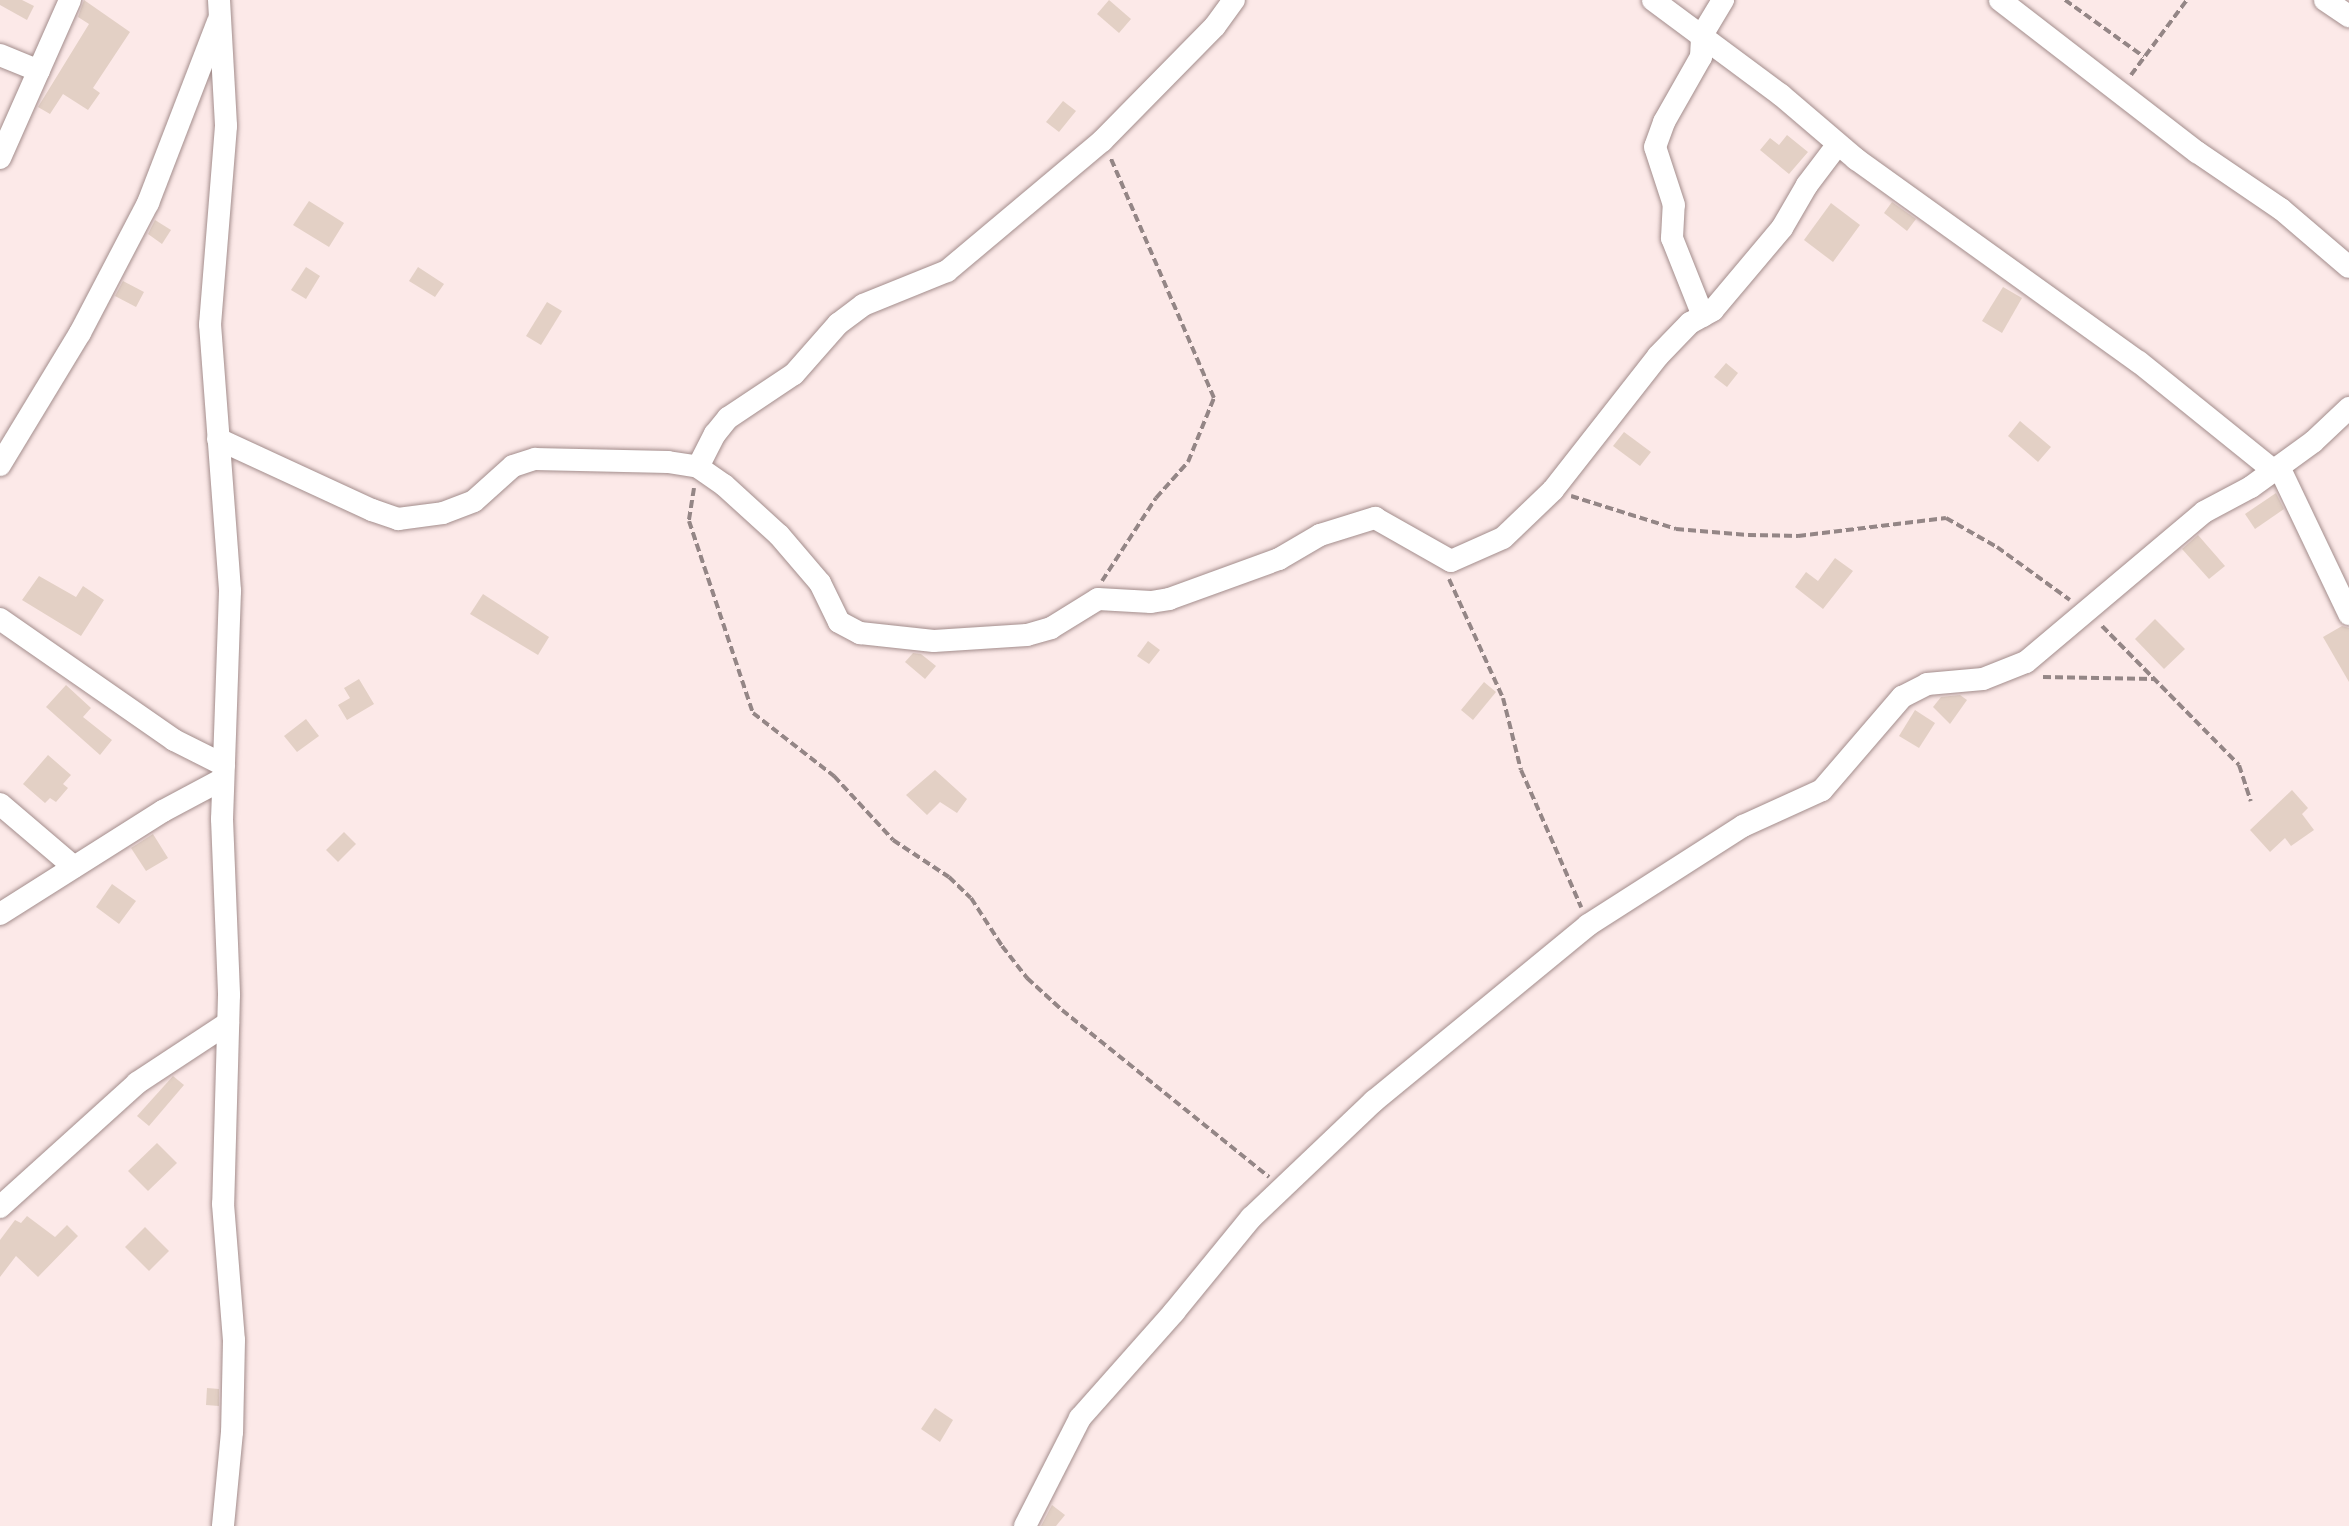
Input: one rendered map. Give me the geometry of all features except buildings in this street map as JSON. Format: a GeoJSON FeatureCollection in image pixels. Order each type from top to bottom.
{"type":"FeatureCollection","features":[{"type":"Feature","properties":{"kind":"street"},"geometry":{"type":"LineString","coordinates":[[0,158],[70,0]]}},
{"type":"Feature","properties":{"kind":"street"},"geometry":{"type":"LineString","coordinates":[[698,467],[715,434],[728,418],[794,374],[838,324],[863,305],[947,271],[1102,141],[1215,26],[1234,0]]}},
{"type":"Feature","properties":{"kind":"street"},"geometry":{"type":"LineString","coordinates":[[1653,0],[1702,35],[1838,144],[2139,362],[2276,469],[2349,614]]}},
{"type":"Feature","properties":{"kind":"street"},"geometry":{"type":"LineString","coordinates":[[1703,316],[1672,238],[1674,205],[1655,147],[1664,122],[1701,57],[1702,35],[1723,0]]}},
{"type":"Feature","properties":{"kind":"street"},"geometry":{"type":"LineString","coordinates":[[2000,0],[2197,152],[2281,209],[2349,267]]}},
{"type":"Feature","properties":{"kind":"street"},"geometry":{"type":"LineString","coordinates":[[2325,0],[2349,16]]}},
{"type":"Feature","properties":{"kind":"street"},"geometry":{"type":"LineString","coordinates":[[219,10],[226,139],[210,324],[230,591],[222,860],[228,1023],[223,1204],[234,1340],[232,1432],[223,1526]]}},
{"type":"Feature","properties":{"kind":"street"},"geometry":{"type":"LineString","coordinates":[[0,465],[80,333],[148,203],[219,10]]}},
{"type":"Feature","properties":{"kind":"street"},"geometry":{"type":"LineString","coordinates":[[0,55],[39,71]]}},
{"type":"Feature","properties":{"kind":"street"},"geometry":{"type":"LineString","coordinates":[[218,439],[398,519],[443,513],[474,501],[513,466],[535,459],[668,462],[698,467],[724,485],[779,535],[820,583],[839,622],[860,633],[934,641],[1027,635],[1051,628],[1092,601],[1169,599],[1279,559],[1320,535],[1375,518],[1451,561],[1490,546],[1553,490],[1668,344],[1690,323],[1713,310],[1782,228],[1807,185],[1838,144]]}},
{"type":"Feature","properties":{"kind":"street"},"geometry":{"type":"LineString","coordinates":[[1025,1526],[1080,1418],[1280,1186],[1374,1101],[1588,925],[1743,826],[1822,790],[1902,697],[1927,684],[1983,679],[2010,671],[2044,649],[2204,512],[2251,487],[2349,408]]}},
{"type":"Feature","properties":{"kind":"street"},"geometry":{"type":"LineString","coordinates":[[0,619],[224,772]]}},
{"type":"Feature","properties":{"kind":"street"},"geometry":{"type":"LineString","coordinates":[[0,914],[224,772]]}},
{"type":"Feature","properties":{"kind":"street"},"geometry":{"type":"LineString","coordinates":[[0,804],[74,867]]}},
{"type":"Feature","properties":{"kind":"street"},"geometry":{"type":"LineString","coordinates":[[0,1207],[137,1083],[228,1023]]}},
{"type":"Feature","properties":{"kind":"path"},"geometry":{"type":"LineString","coordinates":[[2065,0],[2144,57]]}},
{"type":"Feature","properties":{"kind":"path"},"geometry":{"type":"LineString","coordinates":[[2119,89],[2187,0]]}},
{"type":"Feature","properties":{"kind":"path"},"geometry":{"type":"LineString","coordinates":[[1092,601],[1133,530],[1188,462],[1214,398],[1102,141]]}},
{"type":"Feature","properties":{"kind":"path"},"geometry":{"type":"LineString","coordinates":[[698,467],[689,521],[753,713],[834,776],[893,840],[949,877],[971,898],[1027,978],[1062,1010],[1280,1186]]}},
{"type":"Feature","properties":{"kind":"path"},"geometry":{"type":"LineString","coordinates":[[1553,490],[1676,529],[1748,535],[1798,536],[1946,518],[1997,547],[2087,612],[2239,765],[2251,801]]}},
{"type":"Feature","properties":{"kind":"path"},"geometry":{"type":"LineString","coordinates":[[1441,558],[1503,698],[1521,770],[1588,925]]}},
{"type":"Feature","properties":{"kind":"path"},"geometry":{"type":"LineString","coordinates":[[2033,677],[2156,679]]}}]}
